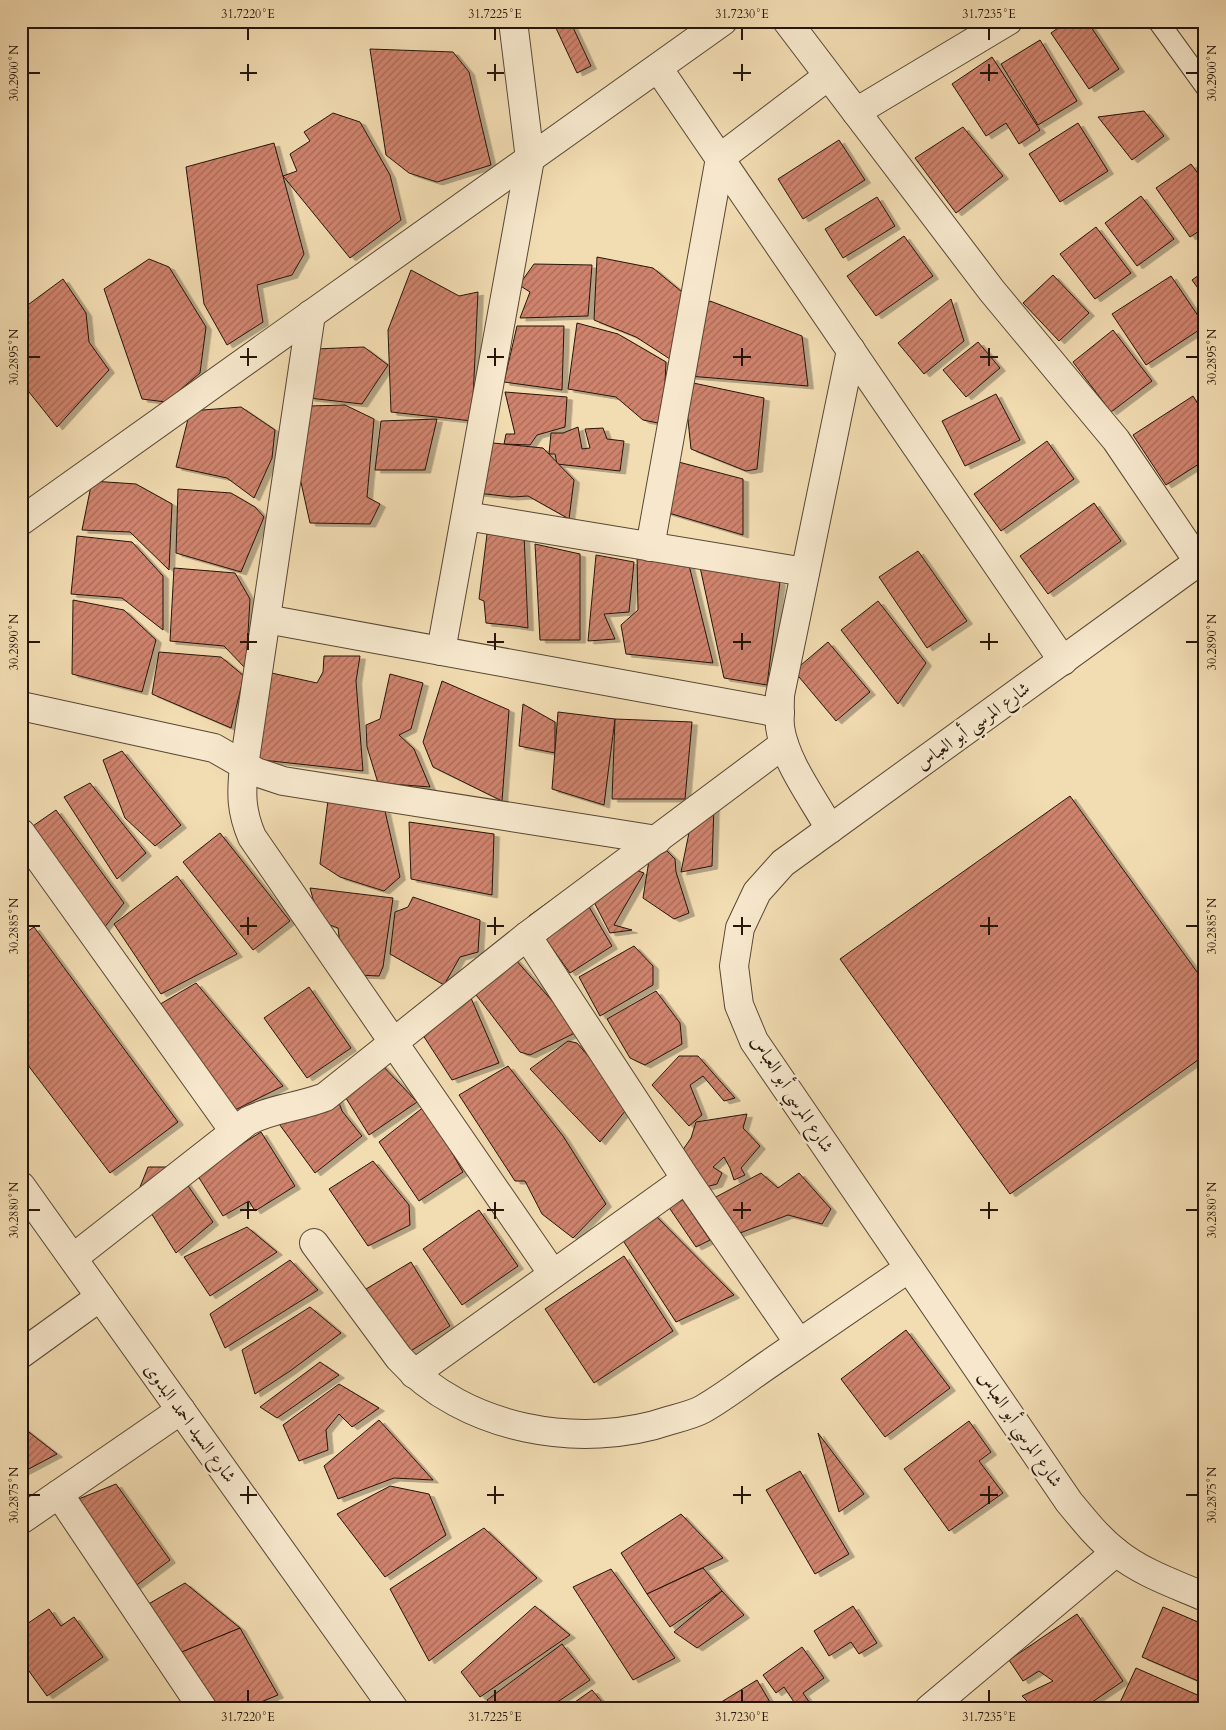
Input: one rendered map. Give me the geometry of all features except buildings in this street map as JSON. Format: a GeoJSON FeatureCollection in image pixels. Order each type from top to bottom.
{"type":"FeatureCollection","features":[{"type":"Feature","properties":{"kind":"street"},"geometry":{"type":"LineString","coordinates":[[441,651],[530,159],[513,21]]}},
{"type":"Feature","properties":{"kind":"street"},"geometry":{"type":"LineString","coordinates":[[21,521],[723,21]]}},
{"type":"Feature","properties":{"kind":"street"},"geometry":{"type":"LineString","coordinates":[[787,21],[992,291],[1116,440],[1202,559]]}},
{"type":"Feature","properties":{"kind":"street"},"geometry":{"type":"LineString","coordinates":[[856,112],[1008,21]]}},
{"type":"Feature","properties":{"kind":"street"},"geometry":{"type":"LineString","coordinates":[[658,68],[1064,661]]}},
{"type":"Feature","properties":{"kind":"street"},"geometry":{"type":"LineString","coordinates":[[650,547],[720,158],[828,76]]}},
{"type":"Feature","properties":{"kind":"street"},"geometry":{"type":"LineString","coordinates":[[311,314],[244,766],[242,804],[246,821],[252,837],[553,1274]]}},
{"type":"Feature","properties":{"kind":"street"},"geometry":{"type":"LineString","coordinates":[[830,829],[792,764],[784,744],[780,727],[780,695],[851,350]]}},
{"type":"Feature","properties":{"kind":"street"},"geometry":{"type":"LineString","coordinates":[[466,516],[805,572]]}},
{"type":"Feature","properties":{"kind":"street","name":"شارع المرسي أبو العباس"},"geometry":{"type":"LineString","coordinates":[[1202,559],[1064,661],[783,863],[757,892],[740,928],[734,966],[739,1005],[754,1041],[1069,1502],[1091,1529],[1116,1552],[1140,1568],[1205,1597]]}},
{"type":"Feature","properties":{"kind":"street"},"geometry":{"type":"LineString","coordinates":[[266,619],[780,713]]}},
{"type":"Feature","properties":{"kind":"street"},"geometry":{"type":"LineString","coordinates":[[21,706],[214,748],[244,766],[282,782],[657,840]]}},
{"type":"Feature","properties":{"kind":"street"},"geometry":{"type":"LineString","coordinates":[[73,1258],[248,1120],[264,1112],[296,1106],[326,1097],[527,936],[784,744]]}},
{"type":"Feature","properties":{"kind":"street"},"geometry":{"type":"LineString","coordinates":[[21,833],[234,1131]]}},
{"type":"Feature","properties":{"kind":"street"},"geometry":{"type":"LineString","coordinates":[[527,936],[686,1178],[799,1344]]}},
{"type":"Feature","properties":{"kind":"street"},"geometry":{"type":"LineString","coordinates":[[414,1374],[686,1178]]}},
{"type":"Feature","properties":{"kind":"street","name":"شارع السيد احمد البدوى"},"geometry":{"type":"LineString","coordinates":[[21,1186],[394,1709]]}},
{"type":"Feature","properties":{"kind":"street"},"geometry":{"type":"LineString","coordinates":[[314,1243],[399,1358],[414,1374],[436,1391],[477,1412],[521,1427],[567,1434],[613,1433],[658,1425],[703,1410],[909,1268]]}},
{"type":"Feature","properties":{"kind":"street"},"geometry":{"type":"LineString","coordinates":[[21,1354],[100,1297]]}},
{"type":"Feature","properties":{"kind":"street"},"geometry":{"type":"LineString","coordinates":[[21,1520],[181,1410]]}},
{"type":"Feature","properties":{"kind":"street"},"geometry":{"type":"LineString","coordinates":[[59,1494],[203,1709]]}},
{"type":"Feature","properties":{"kind":"street"},"geometry":{"type":"LineString","coordinates":[[929,1709],[1116,1552]]}},
{"type":"Feature","properties":{"kind":"lane"},"geometry":{"type":"LineString","coordinates":[[1158,21],[1205,86]]}}]}
